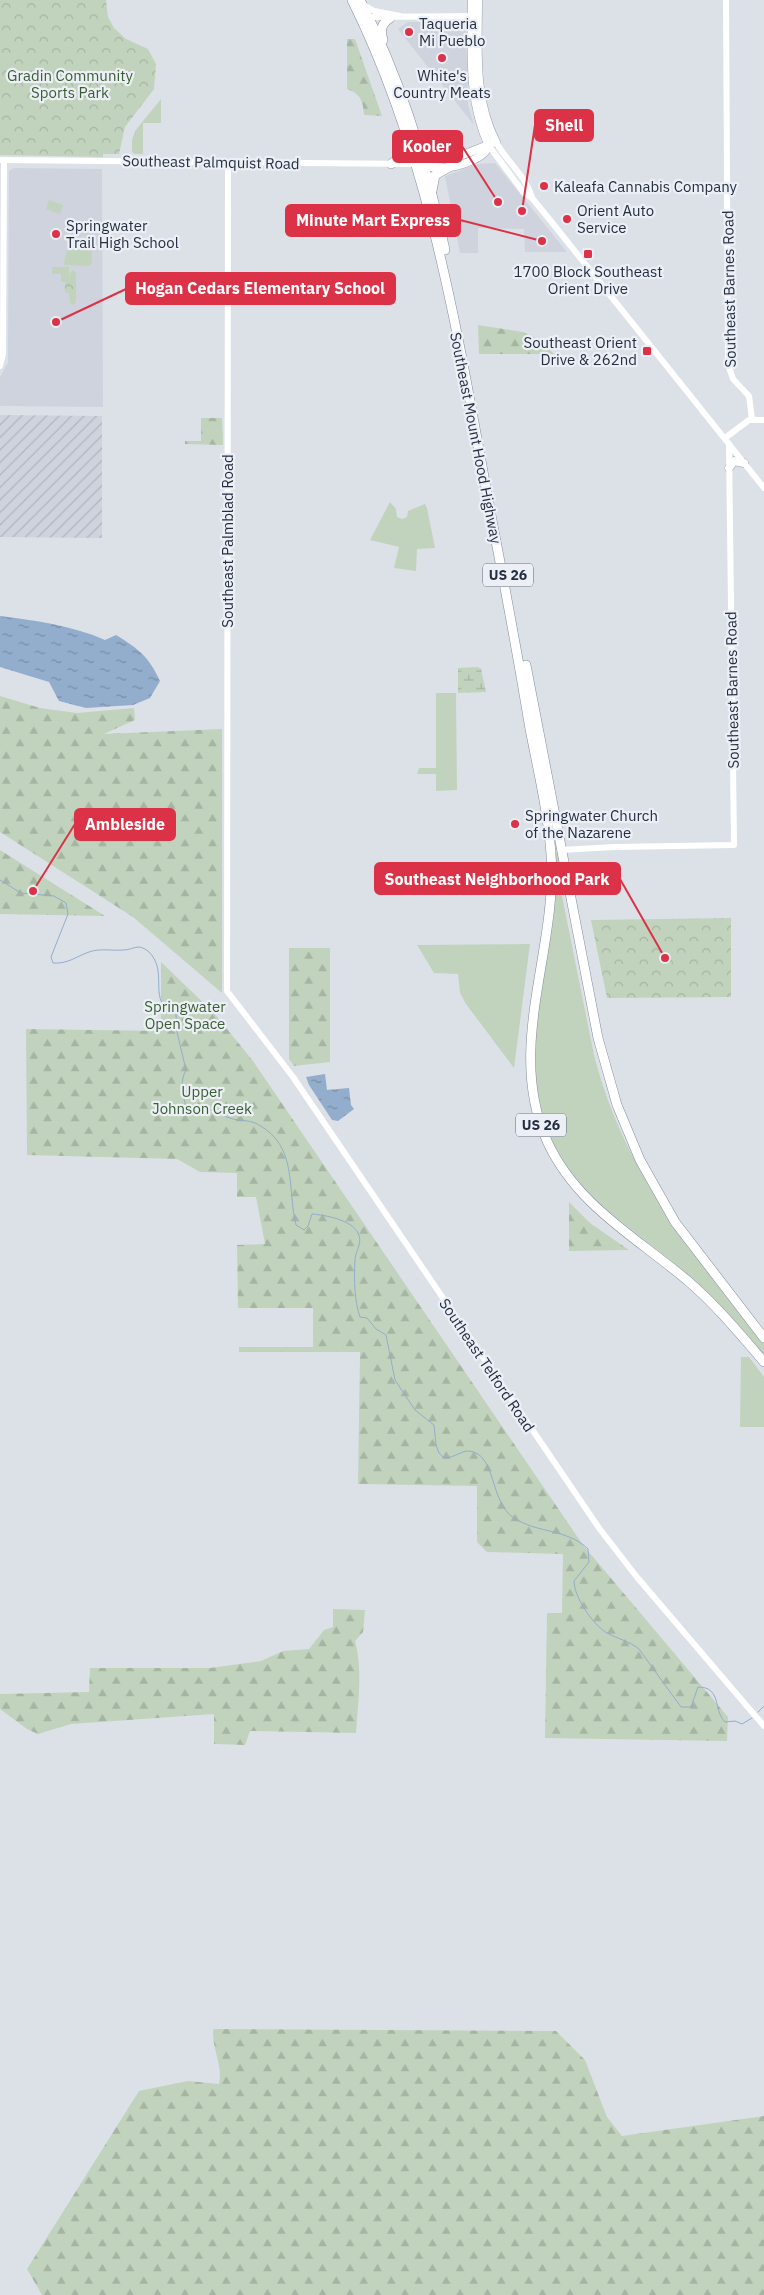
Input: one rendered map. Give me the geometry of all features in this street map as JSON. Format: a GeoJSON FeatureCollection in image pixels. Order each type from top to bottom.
{"type":"FeatureCollection","features":[{"type":"Feature","properties":{"kind":"highway","name":"Southeast Mount Hood Highway"},"geometry":{"type":"LineString","coordinates":[[357,1],[362,14],[368,17],[394,78],[419,164],[446,283],[515,637],[543,798],[550,843],[551,891],[548,930],[531,1026],[529,1055],[532,1094],[543,1131],[557,1160],[581,1193],[609,1220],[699,1291],[764,1362]]}},
{"type":"Feature","properties":{"kind":"highway","name":"Southeast Mount Hood Highway"},"geometry":{"type":"LineString","coordinates":[[357,1],[432,196],[450,276],[598,1038],[610,1083],[625,1126],[651,1183],[679,1228],[764,1338]]}},
{"type":"Feature","properties":{"kind":"highway"},"geometry":{"type":"LineString","coordinates":[[390,18],[382,25],[381,33],[392,62],[394,78]]}},
{"type":"Feature","properties":{"kind":"highway"},"geometry":{"type":"LineString","coordinates":[[391,164],[401,159],[406,150],[397,109]]}},
{"type":"Feature","properties":{"kind":"highway"},"geometry":{"type":"LineString","coordinates":[[432,196],[432,182],[435,175],[451,166]]}},
{"type":"Feature","properties":{"kind":"highway"},"geometry":{"type":"LineString","coordinates":[[543,798],[548,808],[557,848],[561,850]]}},
{"type":"Feature","properties":{"kind":"main road"},"geometry":{"type":"LineString","coordinates":[[472,0],[475,16]]}},
{"type":"Feature","properties":{"kind":"main road"},"geometry":{"type":"LineString","coordinates":[[478,0],[475,16],[473,93],[478,118],[493,144]]}},
{"type":"Feature","properties":{"kind":"main road","name":"Southeast Palmquist Road"},"geometry":{"type":"LineString","coordinates":[[419,164],[455,158],[483,145],[493,144]]}},
{"type":"Feature","properties":{"kind":"main road","name":"Southeast Palmquist Road"},"geometry":{"type":"LineString","coordinates":[[419,164],[431,167],[451,166],[478,156],[487,151],[493,144]]}},
{"type":"Feature","properties":{"kind":"main road"},"geometry":{"type":"LineString","coordinates":[[728,468],[734,461],[744,463]]}},
{"type":"Feature","properties":{"kind":"street","name":"Southeast Barnes Road"},"geometry":{"type":"LineString","coordinates":[[726,0],[728,364],[733,379],[749,396],[752,420]]}},
{"type":"Feature","properties":{"kind":"street"},"geometry":{"type":"LineString","coordinates":[[357,1],[374,11],[400,16],[475,16]]}},
{"type":"Feature","properties":{"kind":"street"},"geometry":{"type":"LineString","coordinates":[[368,17],[390,18],[400,16]]}},
{"type":"Feature","properties":{"kind":"street"},"geometry":{"type":"LineString","coordinates":[[493,144],[524,193],[532,198],[764,488]]}},
{"type":"Feature","properties":{"kind":"street"},"geometry":{"type":"LineString","coordinates":[[0,366],[3,354],[2,160]]}},
{"type":"Feature","properties":{"kind":"street","name":"Southeast Palmquist Road"},"geometry":{"type":"LineString","coordinates":[[2,160],[419,164]]}},
{"type":"Feature","properties":{"kind":"street","name":"Southeast Palmblad Road"},"geometry":{"type":"LineString","coordinates":[[227,992],[228,163]]}},
{"type":"Feature","properties":{"kind":"street"},"geometry":{"type":"LineString","coordinates":[[727,441],[752,420],[764,420]]}},
{"type":"Feature","properties":{"kind":"street","name":"Southeast Barnes Road"},"geometry":{"type":"LineString","coordinates":[[561,850],[614,846],[734,845],[727,441]]}},
{"type":"Feature","properties":{"kind":"street","name":"Southeast Telford Road"},"geometry":{"type":"LineString","coordinates":[[227,992],[293,1076],[599,1528],[636,1576],[764,1726]]}},
{"type":"Feature","properties":{"kind":"shaded area"},"geometry":{"type":"Polygon","coordinates":[[[408,22],[463,22],[466,25],[468,105],[474,125],[398,29],[408,22]]]}},
{"type":"Feature","properties":{"kind":"shaded area"},"geometry":{"type":"Polygon","coordinates":[[[495,163],[567,252],[525,252],[524,229],[478,228],[478,253],[460,253],[445,176],[478,164],[495,163]]]}},
{"type":"Feature","properties":{"kind":"shaded area"},"geometry":{"type":"Polygon","coordinates":[[[14,168],[102,169],[103,407],[0,406],[0,377],[8,363],[9,171],[14,168]]]}},
{"type":"Feature","properties":{"kind":"shaded area"},"geometry":{"type":"Polygon","coordinates":[[[0,415],[102,416],[102,538],[0,537],[0,415]]]}},
{"type":"Feature","properties":{"kind":"green space","name":"Gradin Community Sports Park"},"geometry":{"type":"Polygon","coordinates":[[[0,0],[106,0],[108,17],[114,28],[126,39],[148,49],[156,64],[154,89],[125,127],[119,154],[103,154],[103,157],[0,155],[0,0]]]}},
{"type":"Feature","properties":{"kind":"green space"},"geometry":{"type":"Polygon","coordinates":[[[347,39],[355,39],[382,116],[364,115],[360,99],[355,93],[347,89],[347,39]]]}},
{"type":"Feature","properties":{"kind":"green space"},"geometry":{"type":"Polygon","coordinates":[[[161,99],[161,123],[143,123],[143,154],[134,154],[132,151],[132,140],[135,131],[161,99]]]}},
{"type":"Feature","properties":{"kind":"green space"},"geometry":{"type":"Polygon","coordinates":[[[49,200],[63,205],[60,214],[46,209],[49,200]]]}},
{"type":"Feature","properties":{"kind":"green space"},"geometry":{"type":"Polygon","coordinates":[[[73,224],[89,229],[87,235],[71,229],[73,224]]]}},
{"type":"Feature","properties":{"kind":"green space"},"geometry":{"type":"Polygon","coordinates":[[[84,238],[91,238],[92,263],[89,266],[64,265],[70,248],[84,238]]]}},
{"type":"Feature","properties":{"kind":"green space"},"geometry":{"type":"Polygon","coordinates":[[[52,267],[69,267],[69,282],[61,282],[61,274],[52,274],[52,267]]]}},
{"type":"Feature","properties":{"kind":"green space"},"geometry":{"type":"Polygon","coordinates":[[[73,270],[76,273],[76,302],[73,305],[70,303],[69,293],[65,293],[65,282],[69,282],[70,273],[73,270]]]}},
{"type":"Feature","properties":{"kind":"green space"},"geometry":{"type":"Polygon","coordinates":[[[478,325],[523,332],[540,340],[554,354],[479,354],[478,325]]]}},
{"type":"Feature","properties":{"kind":"green space"},"geometry":{"type":"Polygon","coordinates":[[[201,418],[222,418],[223,445],[185,444],[185,441],[201,441],[201,418]]]}},
{"type":"Feature","properties":{"kind":"green space"},"geometry":{"type":"Polygon","coordinates":[[[390,502],[396,509],[397,517],[402,519],[407,517],[408,511],[425,504],[427,508],[435,548],[417,549],[416,571],[394,568],[399,547],[370,540],[390,502]]]}},
{"type":"Feature","properties":{"kind":"green space"},"geometry":{"type":"Polygon","coordinates":[[[478,667],[481,669],[486,692],[458,693],[458,668],[478,667]]]}},
{"type":"Feature","properties":{"kind":"green space"},"geometry":{"type":"Polygon","coordinates":[[[436,693],[456,693],[457,790],[436,791],[436,774],[417,774],[419,768],[436,768],[436,693]]]}},
{"type":"Feature","properties":{"kind":"green space"},"geometry":{"type":"Polygon","coordinates":[[[0,696],[40,708],[77,713],[134,708],[135,720],[104,734],[222,729],[222,993],[133,917],[0,832],[0,696]]]}},
{"type":"Feature","properties":{"kind":"green space"},"geometry":{"type":"Polygon","coordinates":[[[0,850],[105,916],[0,914],[0,850]]]}},
{"type":"Feature","properties":{"kind":"green space"},"geometry":{"type":"Polygon","coordinates":[[[554,850],[558,853],[561,891],[594,1055],[607,1097],[623,1136],[663,1208],[712,1277],[764,1344],[764,1356],[714,1300],[686,1273],[593,1199],[573,1177],[551,1140],[543,1122],[536,1089],[534,1039],[554,915],[554,850]]]}},
{"type":"Feature","properties":{"kind":"green space"},"geometry":{"type":"Polygon","coordinates":[[[731,918],[731,997],[607,998],[591,920],[731,918]]]}},
{"type":"Feature","properties":{"kind":"green space"},"geometry":{"type":"Polygon","coordinates":[[[530,944],[514,1068],[466,1004],[460,993],[458,974],[434,973],[417,945],[530,944]]]}},
{"type":"Feature","properties":{"kind":"green space"},"geometry":{"type":"Polygon","coordinates":[[[289,948],[330,948],[330,1062],[294,1066],[289,1059],[289,948]]]}},
{"type":"Feature","properties":{"kind":"green space","name":"Upper Johnson Creek"},"geometry":{"type":"Polygon","coordinates":[[[161,962],[214,1013],[253,1061],[583,1545],[728,1717],[727,1741],[545,1738],[547,1613],[562,1613],[563,1554],[487,1552],[477,1542],[477,1486],[358,1484],[360,1352],[239,1352],[239,1347],[313,1347],[313,1308],[238,1308],[237,1245],[265,1244],[256,1197],[237,1197],[237,1173],[200,1172],[177,1159],[27,1155],[26,1029],[161,1031],[161,962]]]}},
{"type":"Feature","properties":{"kind":"green space"},"geometry":{"type":"Polygon","coordinates":[[[569,1202],[590,1223],[629,1250],[569,1251],[569,1202]]]}},
{"type":"Feature","properties":{"kind":"green space"},"geometry":{"type":"Polygon","coordinates":[[[741,1357],[749,1357],[764,1377],[764,1427],[740,1427],[741,1357]]]}},
{"type":"Feature","properties":{"kind":"green space"},"geometry":{"type":"Polygon","coordinates":[[[333,1609],[365,1610],[363,1632],[355,1641],[359,1664],[359,1699],[356,1733],[250,1731],[245,1745],[214,1744],[214,1714],[71,1724],[38,1734],[27,1729],[0,1709],[0,1694],[89,1692],[90,1668],[210,1668],[261,1661],[283,1651],[309,1649],[324,1630],[333,1627],[333,1609]]]}},
{"type":"Feature","properties":{"kind":"green space"},"geometry":{"type":"Polygon","coordinates":[[[213,2030],[556,2031],[585,2060],[607,2117],[622,2136],[764,2116],[764,2295],[42,2295],[27,2269],[139,2091],[188,2081],[219,2084],[220,2070],[213,2037],[213,2030]]]}},
{"type":"Feature","properties":{"kind":"water"},"geometry":{"type":"Polygon","coordinates":[[[0,616],[67,627],[105,640],[116,635],[142,654],[152,666],[160,681],[150,698],[133,705],[86,708],[59,701],[49,682],[0,667],[0,616]]]}},
{"type":"Feature","properties":{"kind":"water"},"geometry":{"type":"Polygon","coordinates":[[[325,1074],[327,1090],[349,1088],[351,1105],[354,1109],[338,1121],[332,1120],[309,1085],[306,1077],[325,1074]]]}},
{"type":"Feature","properties":{"kind":"waterway"},"geometry":{"type":"LineString","coordinates":[[0,880],[21,893],[54,896],[66,903],[68,914],[51,957],[53,963],[67,961],[97,950],[126,950],[139,947],[149,952],[155,960],[158,969],[159,995],[162,1002],[167,1009],[176,1014],[177,1032],[186,1070],[182,1087],[186,1106],[208,1109],[230,1118],[253,1122],[271,1134],[280,1145],[289,1170],[296,1225],[304,1230],[308,1226],[312,1214],[338,1219],[355,1228],[360,1240],[355,1259],[356,1296],[360,1317],[367,1318],[376,1329],[386,1335],[395,1380],[415,1410],[434,1425],[436,1445],[439,1453],[444,1458],[467,1451],[478,1454],[489,1469],[500,1501],[506,1511],[514,1518],[523,1523],[562,1534],[588,1549],[589,1562],[574,1581],[577,1595],[585,1610],[596,1624],[607,1633],[639,1649],[681,1707],[691,1707],[698,1687],[706,1688],[714,1695],[721,1717],[725,1722],[735,1721],[742,1724],[752,1718]]}},
{"type":"Feature","properties":{"kind":"waterway"},"geometry":{"type":"LineString","coordinates":[[758,1712],[764,1706]]}},
{"type":"Feature","properties":{"kind":"place","name":"Taqueria Mi Pueblo"},"geometry":{"type":"Point","coordinates":[409,32]}},
{"type":"Feature","properties":{"kind":"place","name":"White's Country Meats"},"geometry":{"type":"Point","coordinates":[442,58]}},
{"type":"Feature","properties":{"kind":"place","name":"Kaleafa Cannabis Company"},"geometry":{"type":"Point","coordinates":[544,186]}},
{"type":"Feature","properties":{"kind":"place","name":"Kooler"},"geometry":{"type":"Point","coordinates":[498,202]}},
{"type":"Feature","properties":{"kind":"place","name":"Shell"},"geometry":{"type":"Point","coordinates":[522,211]}},
{"type":"Feature","properties":{"kind":"place","name":"Orient Auto Service"},"geometry":{"type":"Point","coordinates":[567,219]}},
{"type":"Feature","properties":{"kind":"place","name":"Springwater Trail High School"},"geometry":{"type":"Point","coordinates":[56,234]}},
{"type":"Feature","properties":{"kind":"place","name":"Minute Mart Express"},"geometry":{"type":"Point","coordinates":[542,241]}},
{"type":"Feature","properties":{"kind":"place","name":"1700 Block Southeast Orient Drive"},"geometry":{"type":"Point","coordinates":[588,254]}},
{"type":"Feature","properties":{"kind":"place","name":"Hogan Cedars Elementary School"},"geometry":{"type":"Point","coordinates":[56,322]}},
{"type":"Feature","properties":{"kind":"place","name":"Southeast Orient Drive & 262nd"},"geometry":{"type":"Point","coordinates":[647,351]}},
{"type":"Feature","properties":{"kind":"place","name":"Springwater Church of the Nazarene"},"geometry":{"type":"Point","coordinates":[515,824]}},
{"type":"Feature","properties":{"kind":"place","name":"Ambleside"},"geometry":{"type":"Point","coordinates":[33,891]}},
{"type":"Feature","properties":{"kind":"place","name":"Southeast Neighborhood Park"},"geometry":{"type":"Point","coordinates":[665,958]}},
{"type":"Feature","properties":{"kind":"park label","name":"Springwater Open Space"},"geometry":{"type":"Point","coordinates":[185,1014]}}]}
